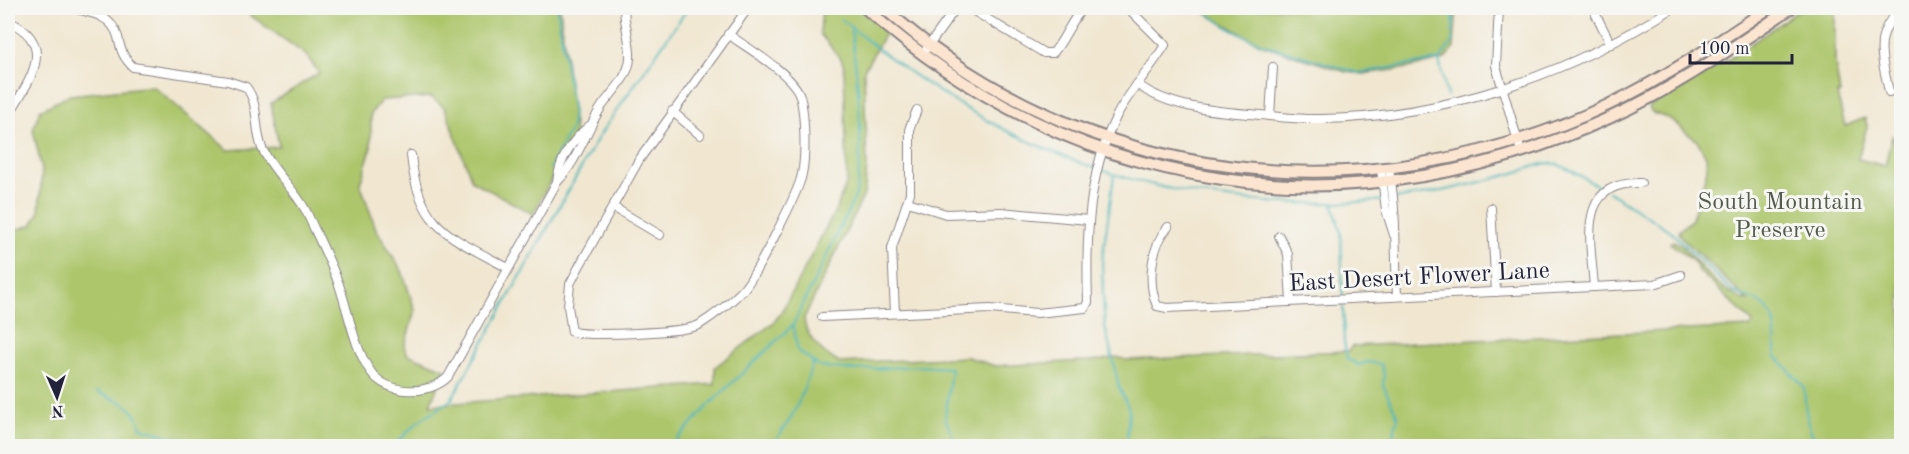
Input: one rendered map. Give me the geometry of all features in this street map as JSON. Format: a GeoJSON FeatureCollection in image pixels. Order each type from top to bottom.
{"type":"FeatureCollection","features":[{"type":"Feature","properties":{"kind":"street"},"geometry":{"type":"LineString","coordinates":[[71,8],[100,15],[107,20],[117,35],[120,50],[132,67],[228,81],[246,87],[255,104],[263,149],[305,208],[338,283],[370,371],[385,384],[399,389],[431,388],[444,381],[557,182],[570,165],[589,126],[628,68],[630,58],[624,8]]}},
{"type":"Feature","properties":{"kind":"street"},"geometry":{"type":"LineString","coordinates":[[728,34],[783,74],[800,96],[803,155],[799,187],[743,290],[698,325],[687,329],[572,332],[568,306],[570,284],[639,160],[672,111],[728,34],[748,8]]}},
{"type":"Feature","properties":{"kind":"street"},"geometry":{"type":"LineString","coordinates":[[865,8],[922,56],[1009,110],[1103,150],[1143,163],[1228,179],[1322,185],[1387,181],[1456,170],[1521,152],[1586,128],[1650,98],[1698,71],[1791,8]]}},
{"type":"Feature","properties":{"kind":"street"},"geometry":{"type":"LineString","coordinates":[[884,8],[929,45],[1012,97],[1053,117],[1107,138],[1181,159],[1231,167],[1320,173],[1385,169],[1455,157],[1518,140],[1580,117],[1638,90],[1704,52],[1769,8],[1775,18]]}},
{"type":"Feature","properties":{"kind":"street"},"geometry":{"type":"LineString","coordinates":[[922,56],[956,8]]}},
{"type":"Feature","properties":{"kind":"street"},"geometry":{"type":"LineString","coordinates":[[969,8],[1044,53],[1053,53],[1070,22],[1083,8]]}},
{"type":"Feature","properties":{"kind":"street"},"geometry":{"type":"LineString","coordinates":[[822,317],[990,309],[1036,313],[1086,308],[1088,302],[1088,220],[1103,150],[1116,117],[1165,45],[1128,8]]}},
{"type":"Feature","properties":{"kind":"street"},"geometry":{"type":"LineString","coordinates":[[1499,8],[1496,47],[1501,88],[1521,152]]}},
{"type":"Feature","properties":{"kind":"street"},"geometry":{"type":"LineString","coordinates":[[1137,84],[1153,95],[1227,113],[1321,119],[1362,117],[1440,105],[1501,88],[1573,62],[1611,44],[1673,8]]}},
{"type":"Feature","properties":{"kind":"street"},"geometry":{"type":"LineString","coordinates":[[1889,92],[1881,42],[1886,24],[1901,8]]}},
{"type":"Feature","properties":{"kind":"street"},"geometry":{"type":"LineString","coordinates":[[1596,15],[1611,44]]}},
{"type":"Feature","properties":{"kind":"street"},"geometry":{"type":"LineString","coordinates":[[8,21],[29,33],[37,53],[36,63],[8,116]]}},
{"type":"Feature","properties":{"kind":"street"},"geometry":{"type":"LineString","coordinates":[[1270,116],[1273,67]]}},
{"type":"Feature","properties":{"kind":"street"},"geometry":{"type":"LineString","coordinates":[[895,313],[892,248],[908,202],[910,128],[916,110]]}},
{"type":"Feature","properties":{"kind":"street"},"geometry":{"type":"LineString","coordinates":[[672,111],[700,135]]}},
{"type":"Feature","properties":{"kind":"street"},"geometry":{"type":"LineString","coordinates":[[411,155],[418,196],[425,211],[450,236],[508,268]]}},
{"type":"Feature","properties":{"kind":"street"},"geometry":{"type":"LineString","coordinates":[[1228,179],[1231,167]]}},
{"type":"Feature","properties":{"kind":"street"},"geometry":{"type":"LineString","coordinates":[[1385,169],[1387,181],[1393,192],[1391,212],[1397,296]]}},
{"type":"Feature","properties":{"kind":"street"},"geometry":{"type":"LineString","coordinates":[[1387,181],[1384,195],[1391,212]]}},
{"type":"Feature","properties":{"kind":"street"},"geometry":{"type":"LineString","coordinates":[[1594,287],[1591,211],[1600,194],[1615,187],[1641,183]]}},
{"type":"Feature","properties":{"kind":"street"},"geometry":{"type":"LineString","coordinates":[[908,202],[946,214],[1001,212],[1088,220]]}},
{"type":"Feature","properties":{"kind":"street"},"geometry":{"type":"LineString","coordinates":[[614,207],[660,235]]}},
{"type":"Feature","properties":{"kind":"street"},"geometry":{"type":"LineString","coordinates":[[1491,208],[1496,292]]}},
{"type":"Feature","properties":{"kind":"street","name":"East Desert Flower Lane"},"geometry":{"type":"LineString","coordinates":[[1168,227],[1158,239],[1153,256],[1154,299],[1157,306],[1654,284],[1681,275]]}},
{"type":"Feature","properties":{"kind":"street"},"geometry":{"type":"LineString","coordinates":[[1279,236],[1288,254],[1291,301]]}},
{"type":"Feature","properties":{"kind":"green space","name":"South Mountain Preserve"},"geometry":{"type":"Polygon","coordinates":[[[240,8],[560,8],[575,134],[533,214],[472,181],[445,108],[431,97],[382,100],[371,113],[371,149],[360,183],[376,229],[402,271],[415,310],[405,345],[407,354],[445,369],[430,405],[715,384],[715,367],[773,323],[781,313],[837,207],[847,182],[844,67],[841,59],[820,34],[822,8],[875,8],[892,22],[864,70],[867,166],[864,195],[804,318],[811,338],[821,350],[839,363],[968,357],[995,366],[1103,360],[1117,357],[1126,360],[1349,351],[1352,346],[1751,327],[1753,323],[1700,272],[1693,261],[1670,243],[1674,241],[1681,245],[1720,285],[1748,301],[1678,232],[1692,219],[1707,170],[1706,157],[1698,142],[1670,119],[1653,113],[1648,107],[1726,61],[1802,8],[1835,8],[1835,63],[1840,93],[1837,94],[1845,126],[1865,118],[1867,126],[1858,159],[1885,166],[1892,136],[1901,150],[1901,446],[8,446],[8,232],[32,225],[39,213],[42,170],[33,130],[40,110],[70,95],[153,86],[228,150],[279,147],[271,103],[319,73],[306,55],[240,8]]]}},
{"type":"Feature","properties":{"kind":"green space"},"geometry":{"type":"Polygon","coordinates":[[[1196,8],[1457,8],[1454,48],[1445,59],[1408,68],[1363,74],[1346,72],[1260,44],[1196,8]]]}},
{"type":"Feature","properties":{"kind":"waterway"},"geometry":{"type":"LineString","coordinates":[[550,168],[571,128],[573,113],[557,8]]}},
{"type":"Feature","properties":{"kind":"waterway"},"geometry":{"type":"LineString","coordinates":[[393,446],[419,421],[451,400],[599,136],[688,8]]}},
{"type":"Feature","properties":{"kind":"waterway"},"geometry":{"type":"LineString","coordinates":[[1199,8],[1232,30],[1263,44],[1358,73],[1439,60],[1447,96]]}},
{"type":"Feature","properties":{"kind":"waterway"},"geometry":{"type":"LineString","coordinates":[[1439,60],[1452,43],[1454,8]]}},
{"type":"Feature","properties":{"kind":"waterway"},"geometry":{"type":"LineString","coordinates":[[841,19],[900,66],[961,106],[1024,139],[1089,166],[1156,186],[1225,198],[1298,203],[1374,201],[1448,190],[1552,163],[1604,189]]}},
{"type":"Feature","properties":{"kind":"waterway"},"geometry":{"type":"LineString","coordinates":[[671,446],[710,404],[793,325],[856,195],[860,133],[851,29]]}},
{"type":"Feature","properties":{"kind":"waterway"},"geometry":{"type":"LineString","coordinates":[[1114,176],[1102,260],[1103,295],[1105,327],[1119,387],[1129,409],[1127,440],[1130,446]]}},
{"type":"Feature","properties":{"kind":"waterway"},"geometry":{"type":"LineString","coordinates":[[1609,192],[1669,230],[1733,292],[1756,300],[1767,308],[1775,322],[1775,355],[1804,387],[1806,412],[1815,446]]}},
{"type":"Feature","properties":{"kind":"waterway"},"geometry":{"type":"LineString","coordinates":[[1333,204],[1341,233],[1344,342],[1347,359],[1359,365],[1366,362],[1381,364],[1384,375],[1383,385],[1398,417],[1390,446]]}},
{"type":"Feature","properties":{"kind":"waterway"},"geometry":{"type":"LineString","coordinates":[[793,325],[798,351],[820,367],[853,370],[919,366],[951,368],[945,418],[957,446]]}},
{"type":"Feature","properties":{"kind":"waterway"},"geometry":{"type":"LineString","coordinates":[[770,446],[785,427],[796,407],[813,362]]}},
{"type":"Feature","properties":{"kind":"waterway"},"geometry":{"type":"LineString","coordinates":[[97,392],[130,408],[141,428],[173,437],[234,446]]}},
{"type":"Feature","properties":{"kind":"waterway"},"geometry":{"type":"LineString","coordinates":[[349,446],[376,443],[382,446]]}}]}
